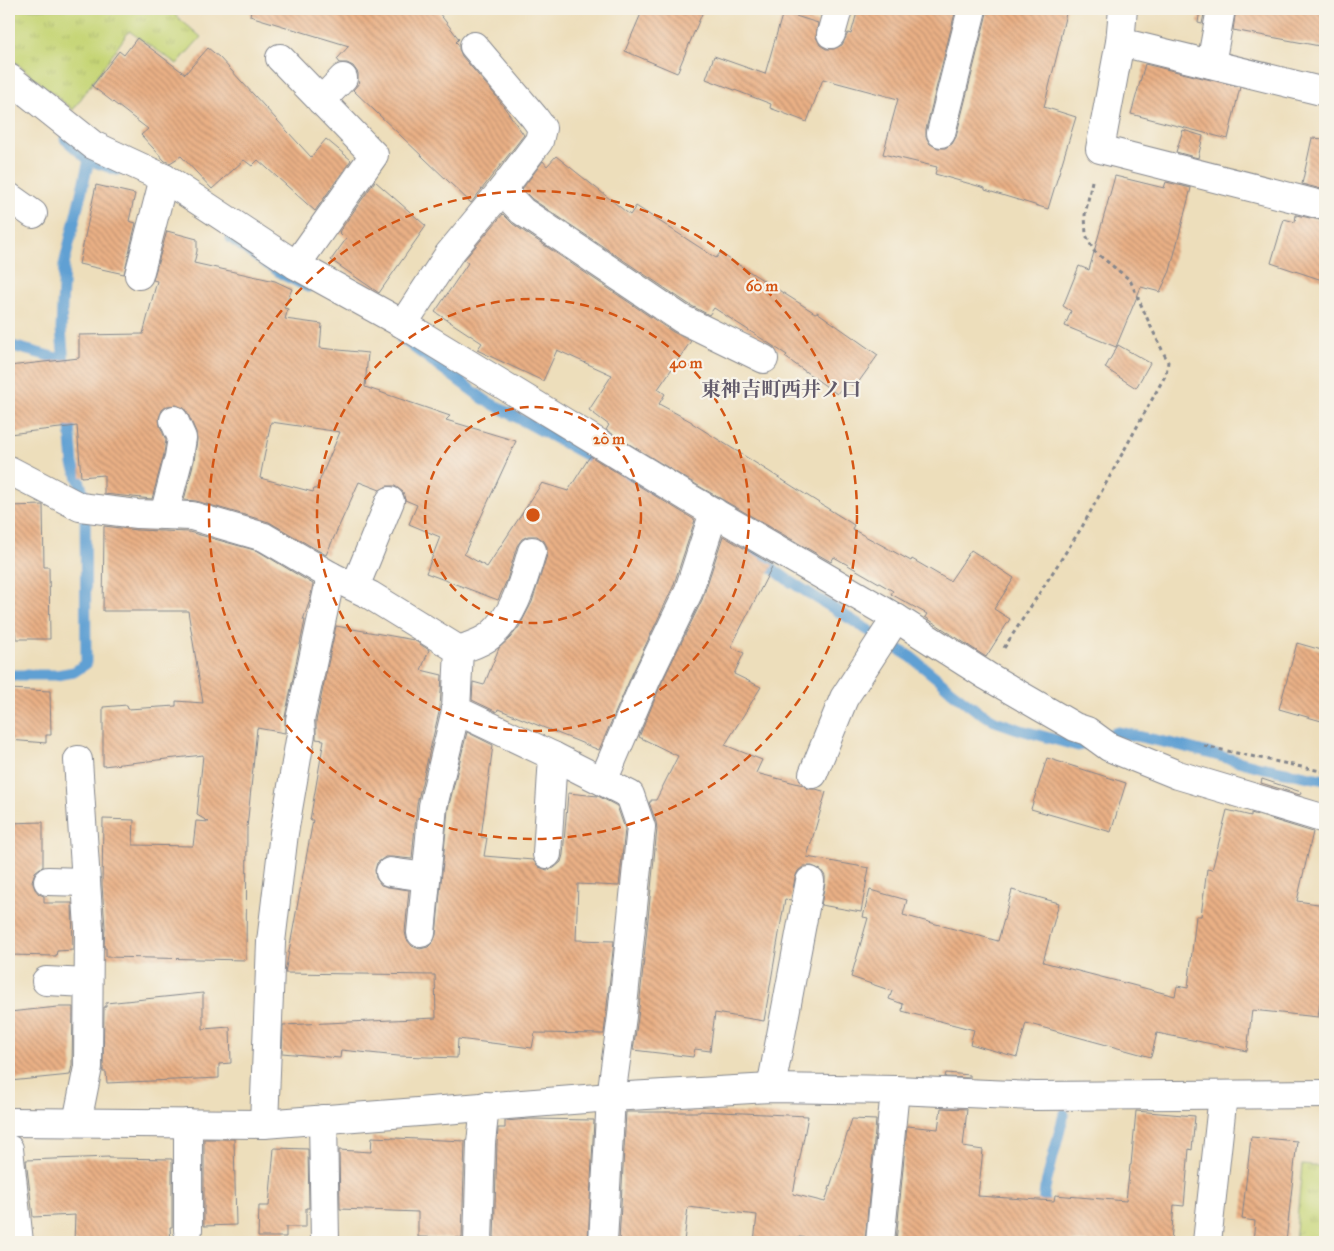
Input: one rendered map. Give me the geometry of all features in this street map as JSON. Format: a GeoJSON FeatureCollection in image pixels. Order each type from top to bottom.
{"type":"FeatureCollection","features":[{"type":"Feature","properties":{"kind":"street"},"geometry":{"type":"LineString","coordinates":[[831,34],[838,9]]}},
{"type":"Feature","properties":{"kind":"street"},"geometry":{"type":"LineString","coordinates":[[941,132],[972,9]]}},
{"type":"Feature","properties":{"kind":"street"},"geometry":{"type":"LineString","coordinates":[[1122,9],[1120,42],[1100,149],[1325,206]]}},
{"type":"Feature","properties":{"kind":"street"},"geometry":{"type":"LineString","coordinates":[[1211,64],[1221,9]]}},
{"type":"Feature","properties":{"kind":"street"},"geometry":{"type":"LineString","coordinates":[[1120,42],[1325,92]]}},
{"type":"Feature","properties":{"kind":"street"},"geometry":{"type":"LineString","coordinates":[[403,324],[449,254],[540,141],[542,128],[474,46]]}},
{"type":"Feature","properties":{"kind":"street"},"geometry":{"type":"LineString","coordinates":[[280,58],[374,155],[296,265]]}},
{"type":"Feature","properties":{"kind":"street"},"geometry":{"type":"LineString","coordinates":[[9,78],[93,144],[163,182],[296,265],[403,324],[893,622],[1075,726],[1087,731],[1109,747],[1178,775],[1325,819]]}},
{"type":"Feature","properties":{"kind":"street"},"geometry":{"type":"LineString","coordinates":[[321,101],[343,78]]}},
{"type":"Feature","properties":{"kind":"street"},"geometry":{"type":"LineString","coordinates":[[139,274],[163,182]]}},
{"type":"Feature","properties":{"kind":"street"},"geometry":{"type":"LineString","coordinates":[[502,190],[522,212],[682,320],[764,359]]}},
{"type":"Feature","properties":{"kind":"street"},"geometry":{"type":"LineString","coordinates":[[9,197],[33,214]]}},
{"type":"Feature","properties":{"kind":"street"},"geometry":{"type":"LineString","coordinates":[[164,515],[180,457],[182,438],[174,420]]}},
{"type":"Feature","properties":{"kind":"street"},"geometry":{"type":"LineString","coordinates":[[9,470],[80,506],[137,514],[192,516],[264,537],[370,595],[459,650]]}},
{"type":"Feature","properties":{"kind":"street"},"geometry":{"type":"LineString","coordinates":[[264,1124],[271,942],[284,832],[301,734],[300,720],[343,581],[390,501]]}},
{"type":"Feature","properties":{"kind":"street"},"geometry":{"type":"LineString","coordinates":[[603,781],[647,678],[688,594],[714,512]]}},
{"type":"Feature","properties":{"kind":"street"},"geometry":{"type":"LineString","coordinates":[[459,650],[490,636],[504,621],[518,595],[532,551]]}},
{"type":"Feature","properties":{"kind":"street"},"geometry":{"type":"LineString","coordinates":[[813,774],[844,698],[893,622]]}},
{"type":"Feature","properties":{"kind":"street"},"geometry":{"type":"LineString","coordinates":[[421,933],[433,806],[456,710],[459,650]]}},
{"type":"Feature","properties":{"kind":"street"},"geometry":{"type":"LineString","coordinates":[[456,710],[630,795],[641,827],[622,1016],[611,1097],[603,1242]]}},
{"type":"Feature","properties":{"kind":"street"},"geometry":{"type":"LineString","coordinates":[[547,854],[553,756]]}},
{"type":"Feature","properties":{"kind":"street"},"geometry":{"type":"LineString","coordinates":[[77,1122],[88,1068],[89,928],[78,760]]}},
{"type":"Feature","properties":{"kind":"street"},"geometry":{"type":"LineString","coordinates":[[390,872],[426,877]]}},
{"type":"Feature","properties":{"kind":"street"},"geometry":{"type":"LineString","coordinates":[[48,881],[86,882]]}},
{"type":"Feature","properties":{"kind":"street"},"geometry":{"type":"LineString","coordinates":[[772,1088],[810,881]]}},
{"type":"Feature","properties":{"kind":"street"},"geometry":{"type":"LineString","coordinates":[[46,981],[88,983]]}},
{"type":"Feature","properties":{"kind":"street"},"geometry":{"type":"LineString","coordinates":[[9,1122],[264,1124],[611,1097],[772,1088],[895,1090],[1035,1096],[1325,1094]]}},
{"type":"Feature","properties":{"kind":"street"},"geometry":{"type":"LineString","coordinates":[[880,1242],[895,1090]]}},
{"type":"Feature","properties":{"kind":"street"},"geometry":{"type":"LineString","coordinates":[[1207,1242],[1223,1095]]}},
{"type":"Feature","properties":{"kind":"street"},"geometry":{"type":"LineString","coordinates":[[478,1242],[481,1144],[485,1106]]}},
{"type":"Feature","properties":{"kind":"street"},"geometry":{"type":"LineString","coordinates":[[323,1119],[325,1242]]}},
{"type":"Feature","properties":{"kind":"street"},"geometry":{"type":"LineString","coordinates":[[188,1123],[188,1230]]}},
{"type":"Feature","properties":{"kind":"street"},"geometry":{"type":"LineString","coordinates":[[9,1149],[19,1242]]}},
{"type":"Feature","properties":{"kind":"path"},"geometry":{"type":"LineString","coordinates":[[987,676],[1082,526],[1166,374],[1168,362],[1130,280],[1094,251],[1086,235],[1085,215],[1100,149]]}},
{"type":"Feature","properties":{"kind":"green space"},"geometry":{"type":"Polygon","coordinates":[[[9,9],[168,9],[201,37],[177,64],[129,31],[73,110],[9,57],[9,9]]]}},
{"type":"Feature","properties":{"kind":"green space"},"geometry":{"type":"Polygon","coordinates":[[[1302,1165],[1325,1167],[1325,1242],[1295,1242],[1302,1165]]]}},
{"type":"Feature","properties":{"kind":"building"},"geometry":{"type":"Polygon","coordinates":[[[251,9],[436,9],[459,39],[456,42],[459,45],[462,56],[496,96],[524,135],[471,203],[353,90],[360,82],[358,81],[358,73],[353,66],[347,63],[340,63],[337,59],[349,46],[250,16],[251,9]]]}},
{"type":"Feature","properties":{"kind":"building"},"geometry":{"type":"Polygon","coordinates":[[[643,9],[704,9],[677,73],[625,51],[643,9]]]}},
{"type":"Feature","properties":{"kind":"building"},"geometry":{"type":"Polygon","coordinates":[[[858,9],[956,9],[926,129],[926,137],[930,144],[938,148],[945,148],[952,144],[956,137],[987,9],[1067,9],[1044,107],[1076,117],[1048,209],[935,174],[937,167],[883,154],[898,99],[823,79],[807,122],[770,108],[771,104],[706,79],[714,56],[765,74],[783,12],[818,23],[816,37],[820,45],[826,49],[834,49],[842,45],[848,33],[851,34],[858,9]]]}},
{"type":"Feature","properties":{"kind":"building"},"geometry":{"type":"Polygon","coordinates":[[[1200,9],[1205,9],[1202,24],[1198,23],[1200,9]]]}},
{"type":"Feature","properties":{"kind":"building"},"geometry":{"type":"Polygon","coordinates":[[[1236,9],[1325,9],[1325,47],[1233,30],[1236,9]]]}},
{"type":"Feature","properties":{"kind":"building"},"geometry":{"type":"Polygon","coordinates":[[[137,38],[185,74],[208,48],[219,57],[311,157],[326,139],[351,160],[315,211],[258,160],[252,166],[244,160],[212,189],[181,156],[170,163],[165,161],[141,135],[148,129],[92,86],[119,51],[124,55],[137,38]]]}},
{"type":"Feature","properties":{"kind":"building"},"geometry":{"type":"Polygon","coordinates":[[[1145,64],[1240,87],[1228,139],[1131,114],[1145,64]]]}},
{"type":"Feature","properties":{"kind":"building"},"geometry":{"type":"Polygon","coordinates":[[[1183,130],[1203,136],[1198,158],[1176,152],[1183,130]]]}},
{"type":"Feature","properties":{"kind":"building"},"geometry":{"type":"Polygon","coordinates":[[[1312,138],[1325,139],[1325,190],[1302,184],[1312,138]]]}},
{"type":"Feature","properties":{"kind":"building"},"geometry":{"type":"Polygon","coordinates":[[[556,156],[630,215],[636,206],[716,258],[720,253],[815,313],[817,312],[878,355],[855,387],[846,382],[837,394],[785,357],[787,355],[714,308],[709,315],[690,305],[532,199],[522,189],[543,161],[547,166],[556,156]]]}},
{"type":"Feature","properties":{"kind":"building"},"geometry":{"type":"Polygon","coordinates":[[[1115,176],[1164,188],[1166,182],[1191,188],[1170,271],[1160,292],[1141,287],[1116,347],[1065,326],[1071,311],[1063,306],[1079,266],[1089,270],[1115,176]]]}},
{"type":"Feature","properties":{"kind":"building"},"geometry":{"type":"Polygon","coordinates":[[[375,181],[426,226],[379,293],[331,260],[346,239],[339,232],[375,181]]]}},
{"type":"Feature","properties":{"kind":"building"},"geometry":{"type":"Polygon","coordinates":[[[96,185],[135,194],[129,221],[136,223],[124,274],[79,264],[96,185]]]}},
{"type":"Feature","properties":{"kind":"building"},"geometry":{"type":"Polygon","coordinates":[[[503,214],[513,224],[673,332],[691,341],[658,389],[665,394],[659,404],[692,422],[854,525],[852,529],[911,561],[912,559],[950,581],[971,550],[1014,578],[994,609],[1010,619],[986,657],[925,617],[927,614],[891,594],[893,591],[834,557],[831,562],[606,430],[609,425],[589,410],[612,375],[557,350],[543,381],[477,350],[482,343],[435,312],[468,263],[464,260],[503,214]]]}},
{"type":"Feature","properties":{"kind":"building"},"geometry":{"type":"Polygon","coordinates":[[[1296,215],[1325,221],[1325,281],[1271,263],[1284,219],[1295,222],[1296,215]]]}},
{"type":"Feature","properties":{"kind":"building"},"geometry":{"type":"Polygon","coordinates":[[[167,231],[197,239],[194,263],[275,281],[292,289],[284,308],[288,309],[285,319],[322,324],[320,348],[368,353],[365,387],[450,416],[446,420],[516,441],[464,554],[487,567],[542,483],[568,491],[590,456],[695,520],[673,587],[599,750],[498,709],[497,712],[472,700],[473,682],[484,685],[499,648],[519,627],[532,602],[547,555],[547,547],[544,541],[537,536],[528,536],[522,539],[517,546],[507,580],[498,600],[426,573],[440,537],[409,524],[417,505],[405,500],[403,492],[395,486],[387,486],[380,490],[359,482],[326,555],[269,522],[196,501],[184,500],[194,461],[197,440],[196,432],[188,414],[184,408],[176,405],[167,406],[162,410],[159,418],[166,440],[152,499],[104,494],[104,475],[81,477],[77,426],[9,434],[9,366],[79,358],[79,335],[143,334],[157,281],[153,280],[167,231]],[[271,422],[260,478],[313,492],[316,489],[340,432],[271,422]]]}},
{"type":"Feature","properties":{"kind":"building"},"geometry":{"type":"Polygon","coordinates":[[[1118,345],[1150,363],[1136,388],[1105,368],[1118,345]]]}},
{"type":"Feature","properties":{"kind":"building"},"geometry":{"type":"Polygon","coordinates":[[[43,505],[44,567],[49,567],[50,639],[16,639],[14,626],[9,626],[9,506],[43,505]]]}},
{"type":"Feature","properties":{"kind":"building"},"geometry":{"type":"Polygon","coordinates":[[[104,526],[136,530],[189,532],[258,551],[313,584],[303,620],[305,620],[285,717],[285,733],[257,728],[247,828],[246,960],[106,957],[102,885],[103,819],[134,820],[133,845],[193,846],[196,821],[209,822],[197,815],[203,755],[103,766],[103,707],[127,705],[128,709],[176,706],[176,701],[203,703],[188,611],[103,611],[104,526]]]}},
{"type":"Feature","properties":{"kind":"building"},"geometry":{"type":"Polygon","coordinates":[[[723,536],[773,565],[731,647],[744,653],[734,674],[761,687],[725,745],[762,760],[756,773],[803,785],[808,789],[826,792],[807,857],[869,868],[861,912],[821,905],[825,876],[821,870],[812,866],[804,866],[798,871],[791,900],[785,899],[764,1021],[715,1013],[710,1051],[695,1049],[693,1057],[633,1050],[638,1018],[657,829],[649,802],[656,800],[678,756],[639,737],[661,684],[702,600],[723,536]]]}},
{"type":"Feature","properties":{"kind":"building"},"geometry":{"type":"Polygon","coordinates":[[[336,626],[414,640],[429,650],[421,670],[442,675],[440,708],[417,804],[412,859],[385,857],[377,863],[375,870],[376,878],[381,885],[409,890],[405,932],[407,940],[412,946],[420,949],[428,947],[436,935],[448,809],[467,732],[493,745],[481,837],[487,838],[484,856],[533,860],[539,867],[547,870],[554,868],[561,862],[563,855],[568,793],[598,796],[617,806],[625,829],[619,886],[578,884],[576,940],[614,941],[604,1034],[535,1033],[532,1048],[458,1039],[457,1058],[398,1056],[341,1050],[340,1058],[282,1053],[283,1025],[436,1018],[435,975],[285,973],[313,820],[310,820],[324,740],[316,739],[316,721],[336,626]]]}},
{"type":"Feature","properties":{"kind":"building"},"geometry":{"type":"Polygon","coordinates":[[[1297,643],[1325,651],[1325,722],[1279,709],[1297,643]]]}},
{"type":"Feature","properties":{"kind":"building"},"geometry":{"type":"Polygon","coordinates":[[[9,689],[50,691],[51,735],[46,735],[46,743],[9,740],[9,689]]]}},
{"type":"Feature","properties":{"kind":"building"},"geometry":{"type":"Polygon","coordinates":[[[1047,758],[1126,783],[1111,832],[1031,809],[1047,758]]]}},
{"type":"Feature","properties":{"kind":"building"},"geometry":{"type":"Polygon","coordinates":[[[1262,779],[1301,792],[1300,795],[1261,783],[1262,779]]]}},
{"type":"Feature","properties":{"kind":"building"},"geometry":{"type":"Polygon","coordinates":[[[1227,810],[1251,816],[1251,813],[1313,832],[1297,901],[1325,905],[1325,995],[1321,996],[1318,1017],[1252,1010],[1247,1051],[1157,1033],[1151,1057],[1026,1023],[1017,1057],[970,1044],[974,1030],[902,1011],[903,1004],[889,999],[892,991],[851,977],[868,918],[863,917],[870,890],[907,900],[903,915],[998,941],[1012,890],[1059,903],[1043,962],[1175,996],[1177,986],[1188,988],[1196,916],[1201,916],[1207,869],[1212,870],[1227,810]]]}},
{"type":"Feature","properties":{"kind":"building"},"geometry":{"type":"Polygon","coordinates":[[[43,822],[43,867],[35,872],[32,881],[39,894],[44,896],[44,903],[72,903],[73,950],[57,951],[56,956],[9,955],[9,823],[43,822]]]}},
{"type":"Feature","properties":{"kind":"building"},"geometry":{"type":"Polygon","coordinates":[[[203,993],[203,1029],[230,1027],[231,1063],[219,1064],[219,1078],[107,1083],[106,1072],[103,1072],[104,1007],[106,1007],[106,1003],[203,993]]]}},
{"type":"Feature","properties":{"kind":"building"},"geometry":{"type":"Polygon","coordinates":[[[73,1007],[72,1065],[70,1075],[10,1081],[9,1012],[73,1007]]]}},
{"type":"Feature","properties":{"kind":"building"},"geometry":{"type":"Polygon","coordinates":[[[946,1073],[970,1075],[970,1078],[945,1077],[946,1073]]]}},
{"type":"Feature","properties":{"kind":"building"},"geometry":{"type":"Polygon","coordinates":[[[941,1108],[967,1109],[963,1147],[983,1150],[978,1196],[1054,1201],[1055,1195],[1126,1201],[1136,1111],[1195,1116],[1192,1150],[1189,1149],[1184,1206],[1174,1205],[1171,1242],[896,1242],[907,1126],[938,1129],[941,1108]]]}},
{"type":"Feature","properties":{"kind":"building"},"geometry":{"type":"Polygon","coordinates":[[[700,1111],[808,1116],[793,1194],[825,1202],[852,1119],[876,1120],[865,1242],[842,1242],[799,1237],[799,1242],[754,1242],[757,1215],[688,1207],[684,1242],[619,1242],[626,1112],[700,1111]]]}},
{"type":"Feature","properties":{"kind":"building"},"geometry":{"type":"Polygon","coordinates":[[[530,1119],[594,1120],[588,1242],[495,1242],[498,1128],[505,1128],[505,1121],[530,1119]]]}},
{"type":"Feature","properties":{"kind":"building"},"geometry":{"type":"Polygon","coordinates":[[[372,1137],[465,1141],[462,1238],[418,1237],[418,1212],[340,1209],[339,1150],[371,1152],[372,1137]]]}},
{"type":"Feature","properties":{"kind":"building"},"geometry":{"type":"Polygon","coordinates":[[[1251,1137],[1297,1141],[1286,1242],[1253,1242],[1255,1221],[1242,1219],[1251,1137]]]}},
{"type":"Feature","properties":{"kind":"building"},"geometry":{"type":"Polygon","coordinates":[[[204,1139],[234,1139],[236,1225],[204,1226],[204,1139]]]}},
{"type":"Feature","properties":{"kind":"building"},"geometry":{"type":"Polygon","coordinates":[[[274,1148],[308,1149],[309,1208],[306,1208],[306,1227],[286,1227],[286,1237],[258,1237],[259,1206],[269,1206],[274,1148]]]}},
{"type":"Feature","properties":{"kind":"building"},"geometry":{"type":"Polygon","coordinates":[[[109,1157],[172,1159],[171,1242],[74,1242],[75,1215],[33,1217],[26,1160],[109,1157]]]}},
{"type":"Feature","properties":{"kind":"waterway"},"geometry":{"type":"LineString","coordinates":[[65,139],[89,160],[117,170]]}},
{"type":"Feature","properties":{"kind":"waterway"},"geometry":{"type":"LineString","coordinates":[[65,375],[61,329],[64,265],[89,160]]}},
{"type":"Feature","properties":{"kind":"waterway"},"geometry":{"type":"LineString","coordinates":[[231,238],[284,275],[308,287]]}},
{"type":"Feature","properties":{"kind":"waterway"},"geometry":{"type":"LineString","coordinates":[[401,338],[485,400],[656,493]]}},
{"type":"Feature","properties":{"kind":"waterway"},"geometry":{"type":"LineString","coordinates":[[9,345],[64,360]]}},
{"type":"Feature","properties":{"kind":"waterway"},"geometry":{"type":"LineString","coordinates":[[9,675],[57,675],[74,672],[86,664],[85,497],[73,464],[69,413]]}},
{"type":"Feature","properties":{"kind":"waterway"},"geometry":{"type":"LineString","coordinates":[[726,534],[788,580],[911,657],[951,691],[976,710],[995,721],[1078,746],[1118,732],[1178,745],[1260,767],[1325,780]]}},
{"type":"Feature","properties":{"kind":"waterway"},"geometry":{"type":"LineString","coordinates":[[1038,1242],[1045,1188],[1064,1114]]}},
{"type":"Feature","properties":{"kind":"district","name":"東神吉町西井ノ口"},"geometry":{"type":"Point","coordinates":[781,389]}}]}
